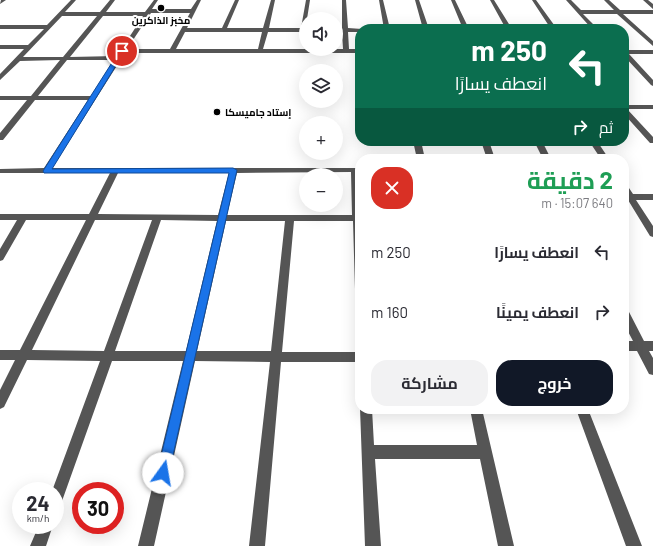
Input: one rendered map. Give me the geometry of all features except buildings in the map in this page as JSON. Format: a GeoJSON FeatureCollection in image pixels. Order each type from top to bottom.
{"type":"FeatureCollection","features":[{"type":"Feature","properties":{"kind":"street"},"geometry":{"type":"LineString","coordinates":[[0,3],[4,0]]}},
{"type":"Feature","properties":{"kind":"street"},"geometry":{"type":"LineString","coordinates":[[0,78],[74,0]]}},
{"type":"Feature","properties":{"kind":"street"},"geometry":{"type":"LineString","coordinates":[[0,138],[112,0]]}},
{"type":"Feature","properties":{"kind":"street"},"geometry":{"type":"LineString","coordinates":[[46,171],[156,0]]}},
{"type":"Feature","properties":{"kind":"street"},"geometry":{"type":"LineString","coordinates":[[172,51],[199,0]]}},
{"type":"Feature","properties":{"kind":"street"},"geometry":{"type":"LineString","coordinates":[[224,30],[237,0]]}},
{"type":"Feature","properties":{"kind":"street"},"geometry":{"type":"LineString","coordinates":[[260,52],[273,0]]}},
{"type":"Feature","properties":{"kind":"street"},"geometry":{"type":"LineString","coordinates":[[307,12],[308,0]]}},
{"type":"Feature","properties":{"kind":"street"},"geometry":{"type":"LineString","coordinates":[[344,0],[346,51]]}},
{"type":"Feature","properties":{"kind":"street"},"geometry":{"type":"LineString","coordinates":[[381,0],[386,24]]}},
{"type":"Feature","properties":{"kind":"street"},"geometry":{"type":"LineString","coordinates":[[417,0],[424,24]]}},
{"type":"Feature","properties":{"kind":"street"},"geometry":{"type":"LineString","coordinates":[[453,0],[464,24]]}},
{"type":"Feature","properties":{"kind":"street"},"geometry":{"type":"LineString","coordinates":[[492,0],[506,24]]}},
{"type":"Feature","properties":{"kind":"street"},"geometry":{"type":"LineString","coordinates":[[534,0],[551,24]]}},
{"type":"Feature","properties":{"kind":"street"},"geometry":{"type":"LineString","coordinates":[[568,0],[591,24]]}},
{"type":"Feature","properties":{"kind":"street"},"geometry":{"type":"LineString","coordinates":[[606,0],[653,44]]}},
{"type":"Feature","properties":{"kind":"street"},"geometry":{"type":"LineString","coordinates":[[645,0],[653,7]]}},
{"type":"Feature","properties":{"kind":"street"},"geometry":{"type":"LineString","coordinates":[[61,14],[192,11]]}},
{"type":"Feature","properties":{"kind":"street"},"geometry":{"type":"LineString","coordinates":[[580,12],[653,12]]}},
{"type":"Feature","properties":{"kind":"street"},"geometry":{"type":"LineString","coordinates":[[0,28],[47,28]]}},
{"type":"Feature","properties":{"kind":"street"},"geometry":{"type":"LineString","coordinates":[[183,30],[299,30]]}},
{"type":"Feature","properties":{"kind":"street"},"geometry":{"type":"LineString","coordinates":[[345,30],[355,30]]}},
{"type":"Feature","properties":{"kind":"street"},"geometry":{"type":"LineString","coordinates":[[0,47],[28,47]]}},
{"type":"Feature","properties":{"kind":"street"},"geometry":{"type":"LineString","coordinates":[[122,51],[355,52]]}},
{"type":"Feature","properties":{"kind":"street"},"geometry":{"type":"LineString","coordinates":[[629,52],[653,52]]}},
{"type":"Feature","properties":{"kind":"street"},"geometry":{"type":"LineString","coordinates":[[18,59],[118,58]]}},
{"type":"Feature","properties":{"kind":"street"},"geometry":{"type":"LineString","coordinates":[[629,58],[653,84]]}},
{"type":"Feature","properties":{"kind":"street"},"geometry":{"type":"LineString","coordinates":[[0,98],[93,98]]}},
{"type":"Feature","properties":{"kind":"street"},"geometry":{"type":"LineString","coordinates":[[629,108],[653,107]]}},
{"type":"Feature","properties":{"kind":"street"},"geometry":{"type":"LineString","coordinates":[[629,114],[653,141]]}},
{"type":"Feature","properties":{"kind":"street"},"geometry":{"type":"LineString","coordinates":[[0,403],[115,170]]}},
{"type":"Feature","properties":{"kind":"street"},"geometry":{"type":"LineString","coordinates":[[146,546],[233,170]]}},
{"type":"Feature","properties":{"kind":"street"},"geometry":{"type":"LineString","coordinates":[[0,171],[355,170]]}},
{"type":"Feature","properties":{"kind":"street"},"geometry":{"type":"LineString","coordinates":[[629,197],[653,197]]}},
{"type":"Feature","properties":{"kind":"street"},"geometry":{"type":"LineString","coordinates":[[629,200],[653,234]]}},
{"type":"Feature","properties":{"kind":"street"},"geometry":{"type":"LineString","coordinates":[[0,217],[355,218]]}},
{"type":"Feature","properties":{"kind":"street"},"geometry":{"type":"LineString","coordinates":[[62,482],[158,217]]}},
{"type":"Feature","properties":{"kind":"street"},"geometry":{"type":"LineString","coordinates":[[0,257],[23,218]]}},
{"type":"Feature","properties":{"kind":"street"},"geometry":{"type":"LineString","coordinates":[[257,546],[290,218]]}},
{"type":"Feature","properties":{"kind":"street"},"geometry":{"type":"LineString","coordinates":[[629,323],[653,370]]}},
{"type":"Feature","properties":{"kind":"street"},"geometry":{"type":"LineString","coordinates":[[629,346],[653,346]]}},
{"type":"Feature","properties":{"kind":"street"},"geometry":{"type":"LineString","coordinates":[[0,355],[355,357]]}},
{"type":"Feature","properties":{"kind":"street"},"geometry":{"type":"LineString","coordinates":[[366,414],[373,546]]}},
{"type":"Feature","properties":{"kind":"street"},"geometry":{"type":"LineString","coordinates":[[477,414],[506,546]]}},
{"type":"Feature","properties":{"kind":"street"},"geometry":{"type":"LineString","coordinates":[[584,414],[634,546]]}},
{"type":"Feature","properties":{"kind":"street"},"geometry":{"type":"LineString","coordinates":[[368,452],[486,452]]}},
{"type":"Feature","properties":{"kind":"street"},"geometry":{"type":"LineString","coordinates":[[38,546],[43,534]]}},
{"type":"Feature","properties":{"kind":"place","name":"مخبز الذاكرين"},"geometry":{"type":"Point","coordinates":[161,8]}},
{"type":"Feature","properties":{"kind":"place","name":"إستاد جاميسكا"},"geometry":{"type":"Point","coordinates":[217,112]}},
{"type":"Feature","properties":{"kind":"route"},"geometry":{"type":"LineString","coordinates":[[122,51],[46,171],[233,170],[163,473]]}}]}
